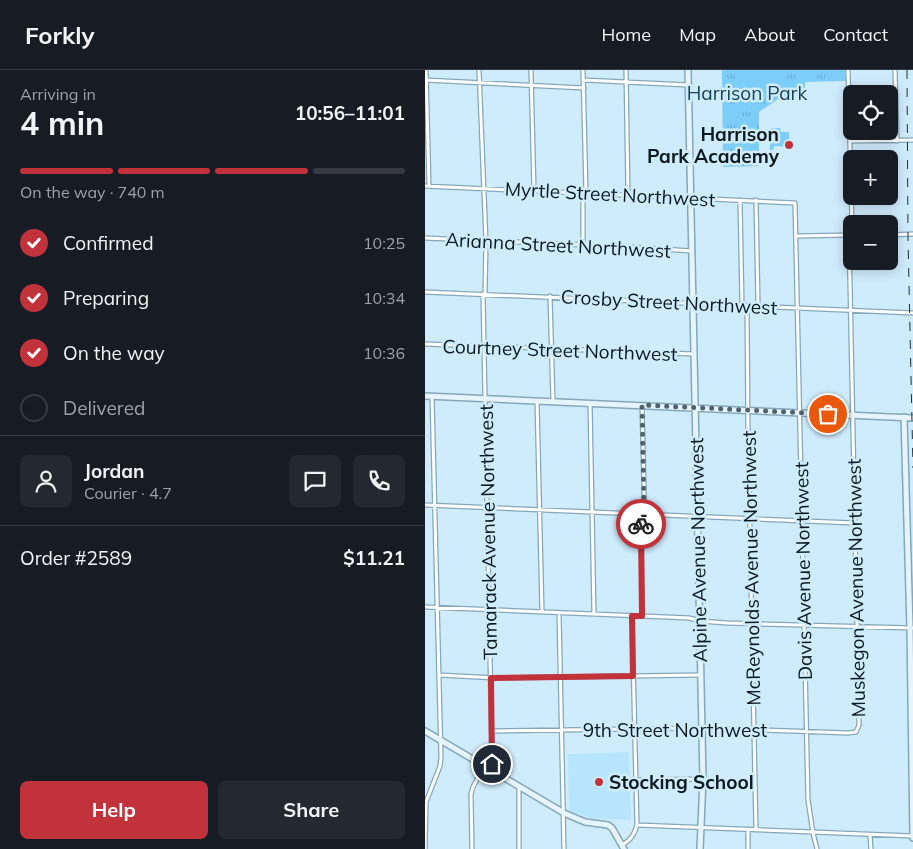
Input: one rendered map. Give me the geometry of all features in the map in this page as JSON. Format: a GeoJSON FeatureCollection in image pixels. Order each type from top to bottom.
{"type":"FeatureCollection","features":[{"type":"Feature","properties":{"kind":"main road","name":"Alpine Avenue Northwest"},"geometry":{"type":"LineString","coordinates":[[688,70],[703,779],[699,837],[700,849]]}},
{"type":"Feature","properties":{"kind":"main road"},"geometry":{"type":"LineString","coordinates":[[425,396],[913,418]]}},
{"type":"Feature","properties":{"kind":"main road"},"geometry":{"type":"LineString","coordinates":[[904,417],[911,628],[913,837]]}},
{"type":"Feature","properties":{"kind":"main road"},"geometry":{"type":"LineString","coordinates":[[425,731],[564,813],[585,822],[608,825],[613,829],[623,847]]}},
{"type":"Feature","properties":{"kind":"street"},"geometry":{"type":"LineString","coordinates":[[427,70],[427,186]]}},
{"type":"Feature","properties":{"kind":"street","name":"Tamarack Avenue Northwest"},"geometry":{"type":"LineString","coordinates":[[479,70],[486,241],[483,347],[491,610],[492,760],[490,769]]}},
{"type":"Feature","properties":{"kind":"street"},"geometry":{"type":"LineString","coordinates":[[531,70],[534,191]]}},
{"type":"Feature","properties":{"kind":"street"},"geometry":{"type":"LineString","coordinates":[[583,70],[585,193],[583,246]]}},
{"type":"Feature","properties":{"kind":"street"},"geometry":{"type":"LineString","coordinates":[[626,70],[628,195]]}},
{"type":"Feature","properties":{"kind":"street"},"geometry":{"type":"LineString","coordinates":[[848,70],[852,215]]}},
{"type":"Feature","properties":{"kind":"street"},"geometry":{"type":"LineString","coordinates":[[895,70],[897,141]]}},
{"type":"Feature","properties":{"kind":"street"},"geometry":{"type":"LineString","coordinates":[[426,80],[584,88]]}},
{"type":"Feature","properties":{"kind":"street"},"geometry":{"type":"LineString","coordinates":[[584,80],[689,85]]}},
{"type":"Feature","properties":{"kind":"street"},"geometry":{"type":"LineString","coordinates":[[850,141],[913,140]]}},
{"type":"Feature","properties":{"kind":"street","name":"Myrtle Street Northwest"},"geometry":{"type":"LineString","coordinates":[[427,186],[795,203]]}},
{"type":"Feature","properties":{"kind":"street"},"geometry":{"type":"LineString","coordinates":[[740,200],[742,305]]}},
{"type":"Feature","properties":{"kind":"street"},"geometry":{"type":"LineString","coordinates":[[756,200],[759,305]]}},
{"type":"Feature","properties":{"kind":"street","name":"Davis Avenue Northwest"},"geometry":{"type":"LineString","coordinates":[[795,203],[808,805],[817,849]]}},
{"type":"Feature","properties":{"kind":"street"},"geometry":{"type":"LineString","coordinates":[[898,234],[913,234]]}},
{"type":"Feature","properties":{"kind":"street"},"geometry":{"type":"LineString","coordinates":[[797,236],[843,235]]}},
{"type":"Feature","properties":{"kind":"street","name":"Arianna Street Northwest"},"geometry":{"type":"LineString","coordinates":[[425,238],[692,251]]}},
{"type":"Feature","properties":{"kind":"street","name":"Muskegon Avenue Northwest"},"geometry":{"type":"LineString","coordinates":[[850,270],[858,730]]}},
{"type":"Feature","properties":{"kind":"street","name":"Crosby Street Northwest"},"geometry":{"type":"LineString","coordinates":[[425,292],[693,302],[913,313]]}},
{"type":"Feature","properties":{"kind":"street"},"geometry":{"type":"LineString","coordinates":[[551,296],[553,402]]}},
{"type":"Feature","properties":{"kind":"street","name":"McReynolds Avenue Northwest"},"geometry":{"type":"LineString","coordinates":[[747,305],[749,519],[757,830]]}},
{"type":"Feature","properties":{"kind":"street","name":"Courtney Street Northwest"},"geometry":{"type":"LineString","coordinates":[[425,344],[694,354]]}},
{"type":"Feature","properties":{"kind":"street"},"geometry":{"type":"LineString","coordinates":[[425,849],[426,802],[440,766],[432,397]]}},
{"type":"Feature","properties":{"kind":"street"},"geometry":{"type":"LineString","coordinates":[[537,401],[542,612]]}},
{"type":"Feature","properties":{"kind":"street"},"geometry":{"type":"LineString","coordinates":[[590,403],[594,614]]}},
{"type":"Feature","properties":{"kind":"street"},"geometry":{"type":"LineString","coordinates":[[642,405],[644,487],[641,522],[642,616]]}},
{"type":"Feature","properties":{"kind":"street"},"geometry":{"type":"LineString","coordinates":[[425,505],[854,523]]}},
{"type":"Feature","properties":{"kind":"street"},"geometry":{"type":"LineString","coordinates":[[425,607],[689,618],[699,621],[751,624],[911,628]]}},
{"type":"Feature","properties":{"kind":"street"},"geometry":{"type":"LineString","coordinates":[[559,613],[564,849]]}},
{"type":"Feature","properties":{"kind":"street"},"geometry":{"type":"LineString","coordinates":[[623,847],[634,834],[637,825],[632,616]]}},
{"type":"Feature","properties":{"kind":"street"},"geometry":{"type":"LineString","coordinates":[[439,675],[491,678],[701,675]]}},
{"type":"Feature","properties":{"kind":"street","name":"9th Street Northwest"},"geometry":{"type":"LineString","coordinates":[[492,731],[702,728],[852,733],[858,730]]}},
{"type":"Feature","properties":{"kind":"street"},"geometry":{"type":"LineString","coordinates":[[472,849],[471,794],[484,766]]}},
{"type":"Feature","properties":{"kind":"street"},"geometry":{"type":"LineString","coordinates":[[636,780],[703,779]]}},
{"type":"Feature","properties":{"kind":"street"},"geometry":{"type":"LineString","coordinates":[[519,786],[519,849]]}},
{"type":"Feature","properties":{"kind":"street"},"geometry":{"type":"LineString","coordinates":[[637,825],[913,837]]}},
{"type":"Feature","properties":{"kind":"street"},"geometry":{"type":"LineString","coordinates":[[747,830],[748,849]]}},
{"type":"Feature","properties":{"kind":"street"},"geometry":{"type":"LineString","coordinates":[[870,835],[871,849]]}},
{"type":"Feature","properties":{"kind":"shaded area","name":"Stocking School"},"geometry":{"type":"Polygon","coordinates":[[[629,752],[631,820],[590,818],[569,810],[568,754],[629,752]]]}},
{"type":"Feature","properties":{"kind":"green space","name":"Harrison Park"},"geometry":{"type":"Polygon","coordinates":[[[722,70],[845,70],[846,81],[805,82],[805,92],[778,99],[759,112],[759,166],[723,167],[722,70]]]}},
{"type":"Feature","properties":{"kind":"green space"},"geometry":{"type":"Polygon","coordinates":[[[735,70],[784,70],[784,90],[735,90],[735,70]]]}},
{"type":"Feature","properties":{"kind":"green space"},"geometry":{"type":"Polygon","coordinates":[[[770,128],[780,128],[781,132],[789,132],[790,147],[774,146],[773,150],[770,150],[770,128]]]}},
{"type":"Feature","properties":{"kind":"railway"},"geometry":{"type":"LineString","coordinates":[[907,70],[908,238],[913,468]]}},
{"type":"Feature","properties":{"kind":"way so far"},"geometry":{"type":"LineString","coordinates":[[641,524],[644,505],[642,405],[828,414]]}},
{"type":"Feature","properties":{"kind":"place","name":"Harrison Park Academy"},"geometry":{"type":"Point","coordinates":[789,145]}},
{"type":"Feature","properties":{"kind":"place","name":"Stocking School"},"geometry":{"type":"Point","coordinates":[599,782]}},
{"type":"Feature","properties":{"kind":"route"},"geometry":{"type":"LineString","coordinates":[[492,764],[491,678],[633,676],[632,616],[642,616],[641,524]]}}]}
